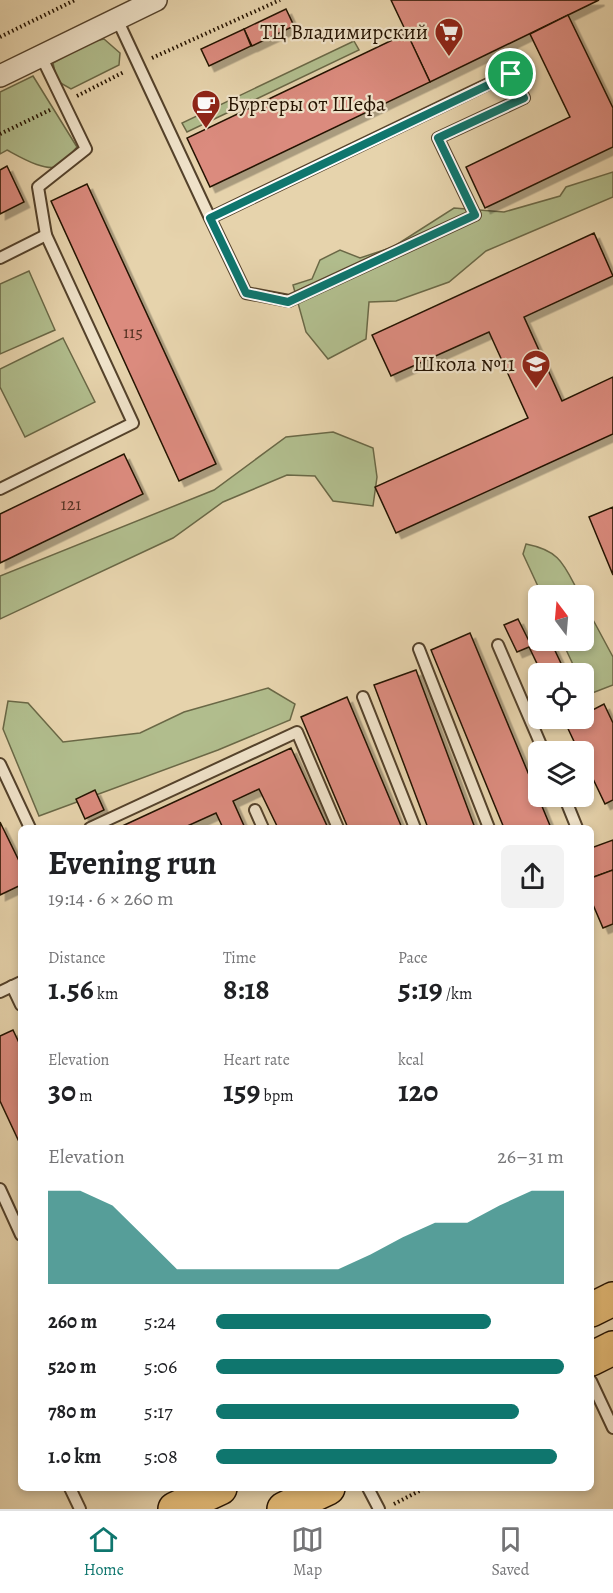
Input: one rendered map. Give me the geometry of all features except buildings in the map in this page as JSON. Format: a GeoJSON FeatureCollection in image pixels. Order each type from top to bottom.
{"type":"FeatureCollection","features":[{"type":"Feature","properties":{"kind":"main road"},"geometry":{"type":"LineString","coordinates":[[594,1308],[613,1299]]}},
{"type":"Feature","properties":{"kind":"main road"},"geometry":{"type":"LineString","coordinates":[[594,1358],[613,1348]]}},
{"type":"Feature","properties":{"kind":"main road"},"geometry":{"type":"LineString","coordinates":[[175,1509],[214,1491]]}},
{"type":"Feature","properties":{"kind":"main road"},"geometry":{"type":"LineString","coordinates":[[284,1509],[322,1491]]}},
{"type":"Feature","properties":{"kind":"street"},"geometry":{"type":"LineString","coordinates":[[0,76],[156,0]]}},
{"type":"Feature","properties":{"kind":"lane"},"geometry":{"type":"LineString","coordinates":[[117,19],[210,218],[246,293],[288,302],[475,215],[438,138],[524,98],[511,74],[210,218]]}},
{"type":"Feature","properties":{"kind":"lane"},"geometry":{"type":"LineString","coordinates":[[0,489],[133,423],[46,235],[38,187],[86,149],[41,56]]}},
{"type":"Feature","properties":{"kind":"lane"},"geometry":{"type":"LineString","coordinates":[[0,258],[46,235]]}},
{"type":"Feature","properties":{"kind":"lane"},"geometry":{"type":"LineString","coordinates":[[498,645],[539,741]]}},
{"type":"Feature","properties":{"kind":"lane"},"geometry":{"type":"LineString","coordinates":[[419,649],[488,825]]}},
{"type":"Feature","properties":{"kind":"lane"},"geometry":{"type":"LineString","coordinates":[[363,697],[414,825]]}},
{"type":"Feature","properties":{"kind":"lane"},"geometry":{"type":"LineString","coordinates":[[96,825],[297,732],[337,825]]}},
{"type":"Feature","properties":{"kind":"lane"},"geometry":{"type":"LineString","coordinates":[[0,764],[29,825]]}},
{"type":"Feature","properties":{"kind":"lane"},"geometry":{"type":"LineString","coordinates":[[568,807],[576,825]]}},
{"type":"Feature","properties":{"kind":"lane"},"geometry":{"type":"LineString","coordinates":[[255,810],[262,825]]}},
{"type":"Feature","properties":{"kind":"lane"},"geometry":{"type":"LineString","coordinates":[[0,992],[16,984]]}},
{"type":"Feature","properties":{"kind":"lane"},"geometry":{"type":"LineString","coordinates":[[0,1190],[18,1229]]}},
{"type":"Feature","properties":{"kind":"lane"},"geometry":{"type":"LineString","coordinates":[[594,1387],[612,1421]]}},
{"type":"Feature","properties":{"kind":"lane"},"geometry":{"type":"LineString","coordinates":[[71,1491],[80,1509]]}},
{"type":"Feature","properties":{"kind":"lane"},"geometry":{"type":"LineString","coordinates":[[370,1491],[379,1509]]}},
{"type":"Feature","properties":{"kind":"path"},"geometry":{"type":"LineString","coordinates":[[0,37],[75,0]]}},
{"type":"Feature","properties":{"kind":"path"},"geometry":{"type":"LineString","coordinates":[[138,64],[280,0]]}},
{"type":"Feature","properties":{"kind":"path"},"geometry":{"type":"LineString","coordinates":[[393,1504],[419,1491]]}},
{"type":"Feature","properties":{"kind":"green space"},"geometry":{"type":"Polygon","coordinates":[[[104,39],[120,53],[119,65],[71,89],[57,81],[53,63],[91,42],[104,39]]]}},
{"type":"Feature","properties":{"kind":"green space"},"geometry":{"type":"Polygon","coordinates":[[[354,41],[359,50],[187,132],[182,123],[354,41]]]}},
{"type":"Feature","properties":{"kind":"green space"},"geometry":{"type":"Polygon","coordinates":[[[33,76],[77,147],[61,165],[55,167],[34,164],[7,150],[0,154],[0,92],[33,76]]]}},
{"type":"Feature","properties":{"kind":"green space"},"geometry":{"type":"Polygon","coordinates":[[[613,172],[613,197],[486,251],[449,282],[396,301],[369,302],[366,339],[328,359],[306,332],[293,285],[312,279],[320,260],[340,250],[360,258],[393,247],[454,208],[504,212],[560,196],[566,187],[613,172]]]}},
{"type":"Feature","properties":{"kind":"green space"},"geometry":{"type":"Polygon","coordinates":[[[29,271],[55,330],[0,354],[0,284],[29,271]]]}},
{"type":"Feature","properties":{"kind":"green space"},"geometry":{"type":"Polygon","coordinates":[[[63,338],[95,402],[25,437],[0,387],[0,369],[63,338]]]}},
{"type":"Feature","properties":{"kind":"green space"},"geometry":{"type":"Polygon","coordinates":[[[333,432],[373,448],[377,477],[373,506],[333,501],[315,476],[287,475],[223,502],[173,538],[0,619],[0,576],[214,490],[286,437],[333,432]]]}},
{"type":"Feature","properties":{"kind":"green space"},"geometry":{"type":"Polygon","coordinates":[[[526,544],[547,551],[560,561],[574,585],[537,585],[523,554],[526,544]]]}},
{"type":"Feature","properties":{"kind":"green space"},"geometry":{"type":"Polygon","coordinates":[[[594,622],[613,657],[613,685],[594,692],[594,663],[572,663],[567,651],[594,651],[594,622]]]}},
{"type":"Feature","properties":{"kind":"green space"},"geometry":{"type":"Polygon","coordinates":[[[268,688],[295,704],[290,720],[218,750],[39,816],[3,729],[8,701],[28,703],[63,742],[140,733],[184,712],[268,688]]]}},
{"type":"Feature","properties":{"kind":"place","name":"ТЦ Владимирский"},"geometry":{"type":"Point","coordinates":[449,58]}},
{"type":"Feature","properties":{"kind":"place","name":"Бургеры от Шефа"},"geometry":{"type":"Point","coordinates":[206,130]}},
{"type":"Feature","properties":{"kind":"place","name":"Школа №11"},"geometry":{"type":"Point","coordinates":[536,390]}},
{"type":"Feature","properties":{"kind":"route"},"geometry":{"type":"LineString","coordinates":[[511,74],[524,98],[438,138],[475,215],[288,302],[246,293],[210,218],[511,74]]}}]}
